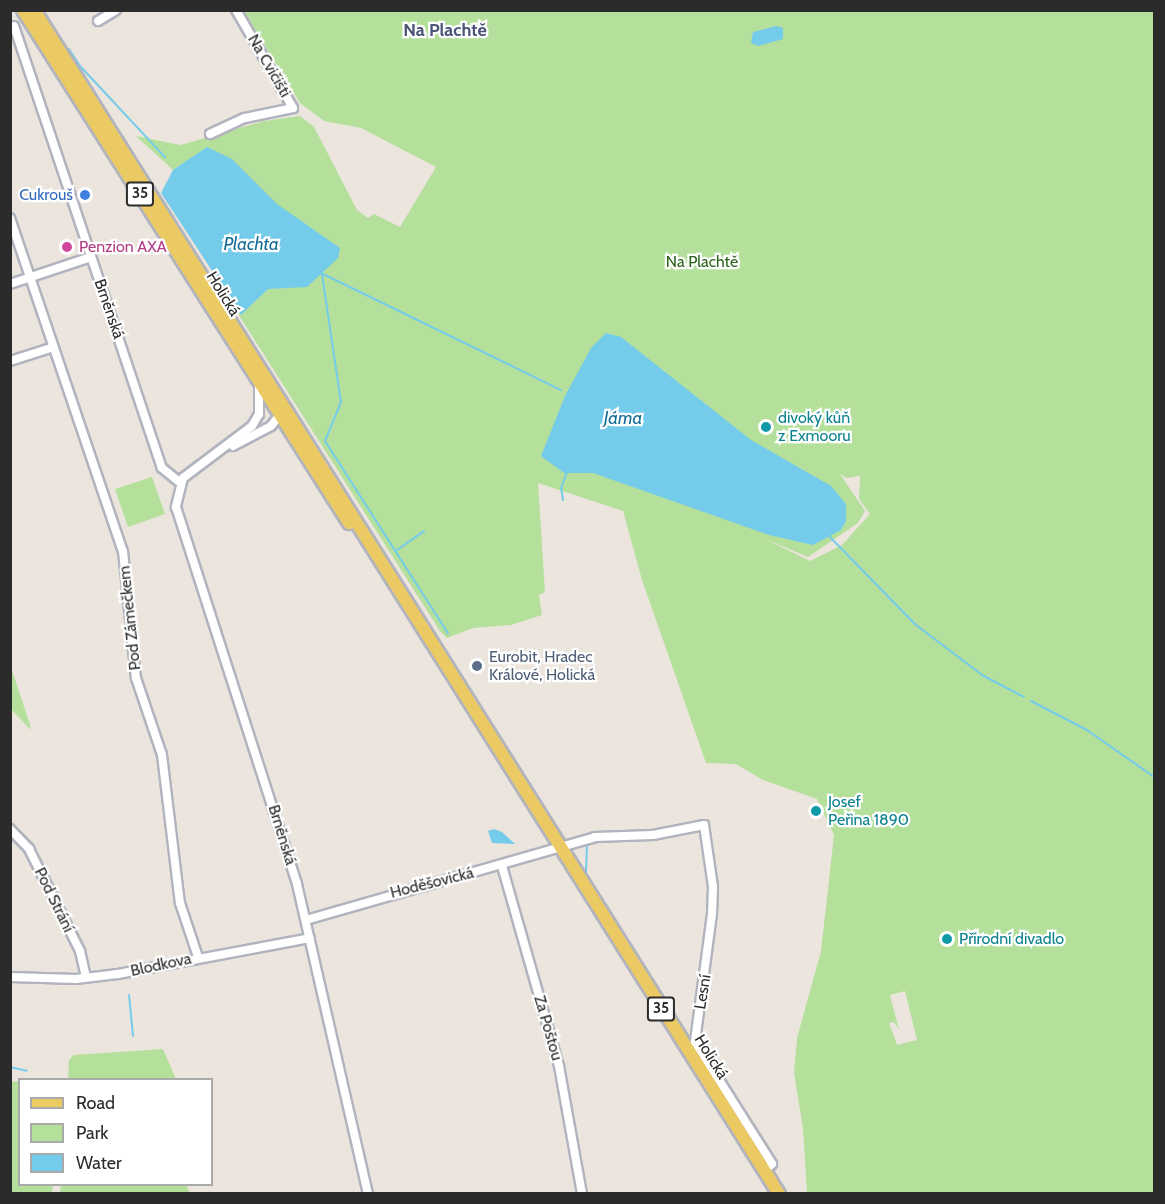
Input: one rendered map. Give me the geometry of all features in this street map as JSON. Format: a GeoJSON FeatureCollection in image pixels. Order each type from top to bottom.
{"type":"FeatureCollection","features":[{"type":"Feature","properties":{"kind":"main road","name":"Holická"},"geometry":{"type":"LineString","coordinates":[[23,10],[280,415],[398,592]]}},
{"type":"Feature","properties":{"kind":"main road","name":"Holická"},"geometry":{"type":"LineString","coordinates":[[34,10],[280,398],[398,592],[778,1194]]}},
{"type":"Feature","properties":{"kind":"street"},"geometry":{"type":"LineString","coordinates":[[98,21],[116,10]]}},
{"type":"Feature","properties":{"kind":"street","name":"Na Cvičišti"},"geometry":{"type":"LineString","coordinates":[[210,134],[245,118],[293,108],[236,10]]}},
{"type":"Feature","properties":{"kind":"street","name":"Brněnská"},"geometry":{"type":"LineString","coordinates":[[14,26],[162,468],[179,482],[176,507],[280,826],[306,920],[368,1194]]}},
{"type":"Feature","properties":{"kind":"street","name":"Pod Zámečkem"},"geometry":{"type":"LineString","coordinates":[[10,218],[123,551],[136,678],[162,755],[180,903],[198,957]]}},
{"type":"Feature","properties":{"kind":"street"},"geometry":{"type":"LineString","coordinates":[[10,284],[91,257]]}},
{"type":"Feature","properties":{"kind":"street"},"geometry":{"type":"LineString","coordinates":[[10,362],[54,347]]}},
{"type":"Feature","properties":{"kind":"street"},"geometry":{"type":"LineString","coordinates":[[213,456],[252,426],[261,399],[257,378]]}},
{"type":"Feature","properties":{"kind":"street"},"geometry":{"type":"LineString","coordinates":[[271,426],[280,415],[280,398]]}},
{"type":"Feature","properties":{"kind":"street"},"geometry":{"type":"LineString","coordinates":[[179,482],[193,468],[271,426],[282,424],[290,430]]}},
{"type":"Feature","properties":{"kind":"street","name":"Lesní"},"geometry":{"type":"LineString","coordinates":[[558,846],[595,837],[653,835],[704,825],[713,887],[712,914],[695,1042],[772,1164],[764,1171]]}},
{"type":"Feature","properties":{"kind":"street","name":"Pod Strání"},"geometry":{"type":"LineString","coordinates":[[10,829],[29,849],[80,951],[86,977]]}},
{"type":"Feature","properties":{"kind":"street","name":"Hoděšovická"},"geometry":{"type":"LineString","coordinates":[[306,920],[384,895],[502,866],[558,846]]}},
{"type":"Feature","properties":{"kind":"street","name":"Za Poštou"},"geometry":{"type":"LineString","coordinates":[[502,866],[559,1066],[582,1194]]}},
{"type":"Feature","properties":{"kind":"street","name":"Blodkova"},"geometry":{"type":"LineString","coordinates":[[10,977],[86,977],[310,938]]}},
{"type":"Feature","properties":{"kind":"green space"},"geometry":{"type":"Polygon","coordinates":[[[244,11],[1154,11],[1154,1193],[807,1193],[803,1128],[794,1073],[797,1038],[821,951],[834,835],[817,799],[763,780],[736,764],[706,763],[642,580],[623,511],[538,483],[545,592],[539,595],[542,615],[511,625],[473,628],[447,638],[440,631],[240,317],[181,164],[173,170],[136,136],[181,145],[264,121],[300,116],[314,127],[357,210],[368,218],[374,214],[400,227],[436,167],[361,128],[324,121],[300,103],[244,11]],[[840,474],[865,511],[858,523],[808,557],[768,540],[810,561],[842,545],[870,514],[859,499],[860,476],[846,478],[840,474]],[[905,991],[890,995],[899,1030],[894,1022],[889,1023],[897,1045],[917,1040],[905,991]]]}},
{"type":"Feature","properties":{"kind":"green space"},"geometry":{"type":"Polygon","coordinates":[[[152,477],[165,514],[128,527],[115,489],[152,477]]]}},
{"type":"Feature","properties":{"kind":"green space"},"geometry":{"type":"Polygon","coordinates":[[[11,667],[30,725],[31,730],[11,709],[11,667]]]}},
{"type":"Feature","properties":{"kind":"green space"},"geometry":{"type":"Polygon","coordinates":[[[163,1049],[176,1078],[68,1078],[69,1060],[74,1055],[163,1049]]]}},
{"type":"Feature","properties":{"kind":"green space"},"geometry":{"type":"Polygon","coordinates":[[[18,1081],[18,1186],[53,1186],[52,1193],[11,1193],[11,1082],[18,1081]]]}},
{"type":"Feature","properties":{"kind":"green space"},"geometry":{"type":"Polygon","coordinates":[[[61,1186],[187,1186],[189,1193],[60,1193],[61,1186]]]}},
{"type":"Feature","properties":{"kind":"water"},"geometry":{"type":"Polygon","coordinates":[[[776,26],[783,28],[783,39],[758,46],[751,43],[753,32],[776,26]]]}},
{"type":"Feature","properties":{"kind":"water","name":"Plachta"},"geometry":{"type":"Polygon","coordinates":[[[207,147],[232,159],[277,204],[340,248],[338,258],[307,287],[268,289],[241,315],[161,193],[173,170],[207,147]]]}},
{"type":"Feature","properties":{"kind":"water","name":"Jáma"},"geometry":{"type":"Polygon","coordinates":[[[606,333],[621,337],[751,440],[831,486],[846,504],[846,521],[841,530],[813,545],[769,535],[593,473],[564,473],[541,456],[565,396],[591,348],[606,333]]]}},
{"type":"Feature","properties":{"kind":"water"},"geometry":{"type":"Polygon","coordinates":[[[494,829],[502,832],[515,844],[492,843],[488,831],[494,829]]]}},
{"type":"Feature","properties":{"kind":"waterway"},"geometry":{"type":"LineString","coordinates":[[69,49],[80,66],[165,157]]}},
{"type":"Feature","properties":{"kind":"waterway"},"geometry":{"type":"LineString","coordinates":[[321,273],[561,390]]}},
{"type":"Feature","properties":{"kind":"waterway"},"geometry":{"type":"LineString","coordinates":[[322,274],[341,402],[325,441],[448,633]]}},
{"type":"Feature","properties":{"kind":"waterway"},"geometry":{"type":"LineString","coordinates":[[563,500],[561,488],[567,472]]}},
{"type":"Feature","properties":{"kind":"waterway"},"geometry":{"type":"LineString","coordinates":[[397,550],[424,531]]}},
{"type":"Feature","properties":{"kind":"waterway"},"geometry":{"type":"LineString","coordinates":[[829,536],[916,625],[982,675],[1024,697]]}},
{"type":"Feature","properties":{"kind":"waterway"},"geometry":{"type":"LineString","coordinates":[[1031,701],[1087,730],[1154,777]]}},
{"type":"Feature","properties":{"kind":"waterway"},"geometry":{"type":"LineString","coordinates":[[586,872],[587,842]]}},
{"type":"Feature","properties":{"kind":"waterway"},"geometry":{"type":"LineString","coordinates":[[129,995],[133,1036]]}},
{"type":"Feature","properties":{"kind":"waterway"},"geometry":{"type":"LineString","coordinates":[[10,1067],[27,1071]]}},
{"type":"Feature","properties":{"kind":"place","name":"Cukrouš"},"geometry":{"type":"Point","coordinates":[85,195]}},
{"type":"Feature","properties":{"kind":"place","name":"Penzion AXA"},"geometry":{"type":"Point","coordinates":[67,247]}},
{"type":"Feature","properties":{"kind":"place","name":"divoký kůň z Exmooru"},"geometry":{"type":"Point","coordinates":[766,427]}},
{"type":"Feature","properties":{"kind":"place","name":"Eurobit, Hradec Králové, Holická"},"geometry":{"type":"Point","coordinates":[477,666]}},
{"type":"Feature","properties":{"kind":"place","name":"Josef Peřina 1890"},"geometry":{"type":"Point","coordinates":[816,811]}},
{"type":"Feature","properties":{"kind":"place","name":"Přírodní divadlo"},"geometry":{"type":"Point","coordinates":[947,939]}},
{"type":"Feature","properties":{"kind":"district","name":"Na Plachtě"},"geometry":{"type":"Point","coordinates":[445,30]}}]}
